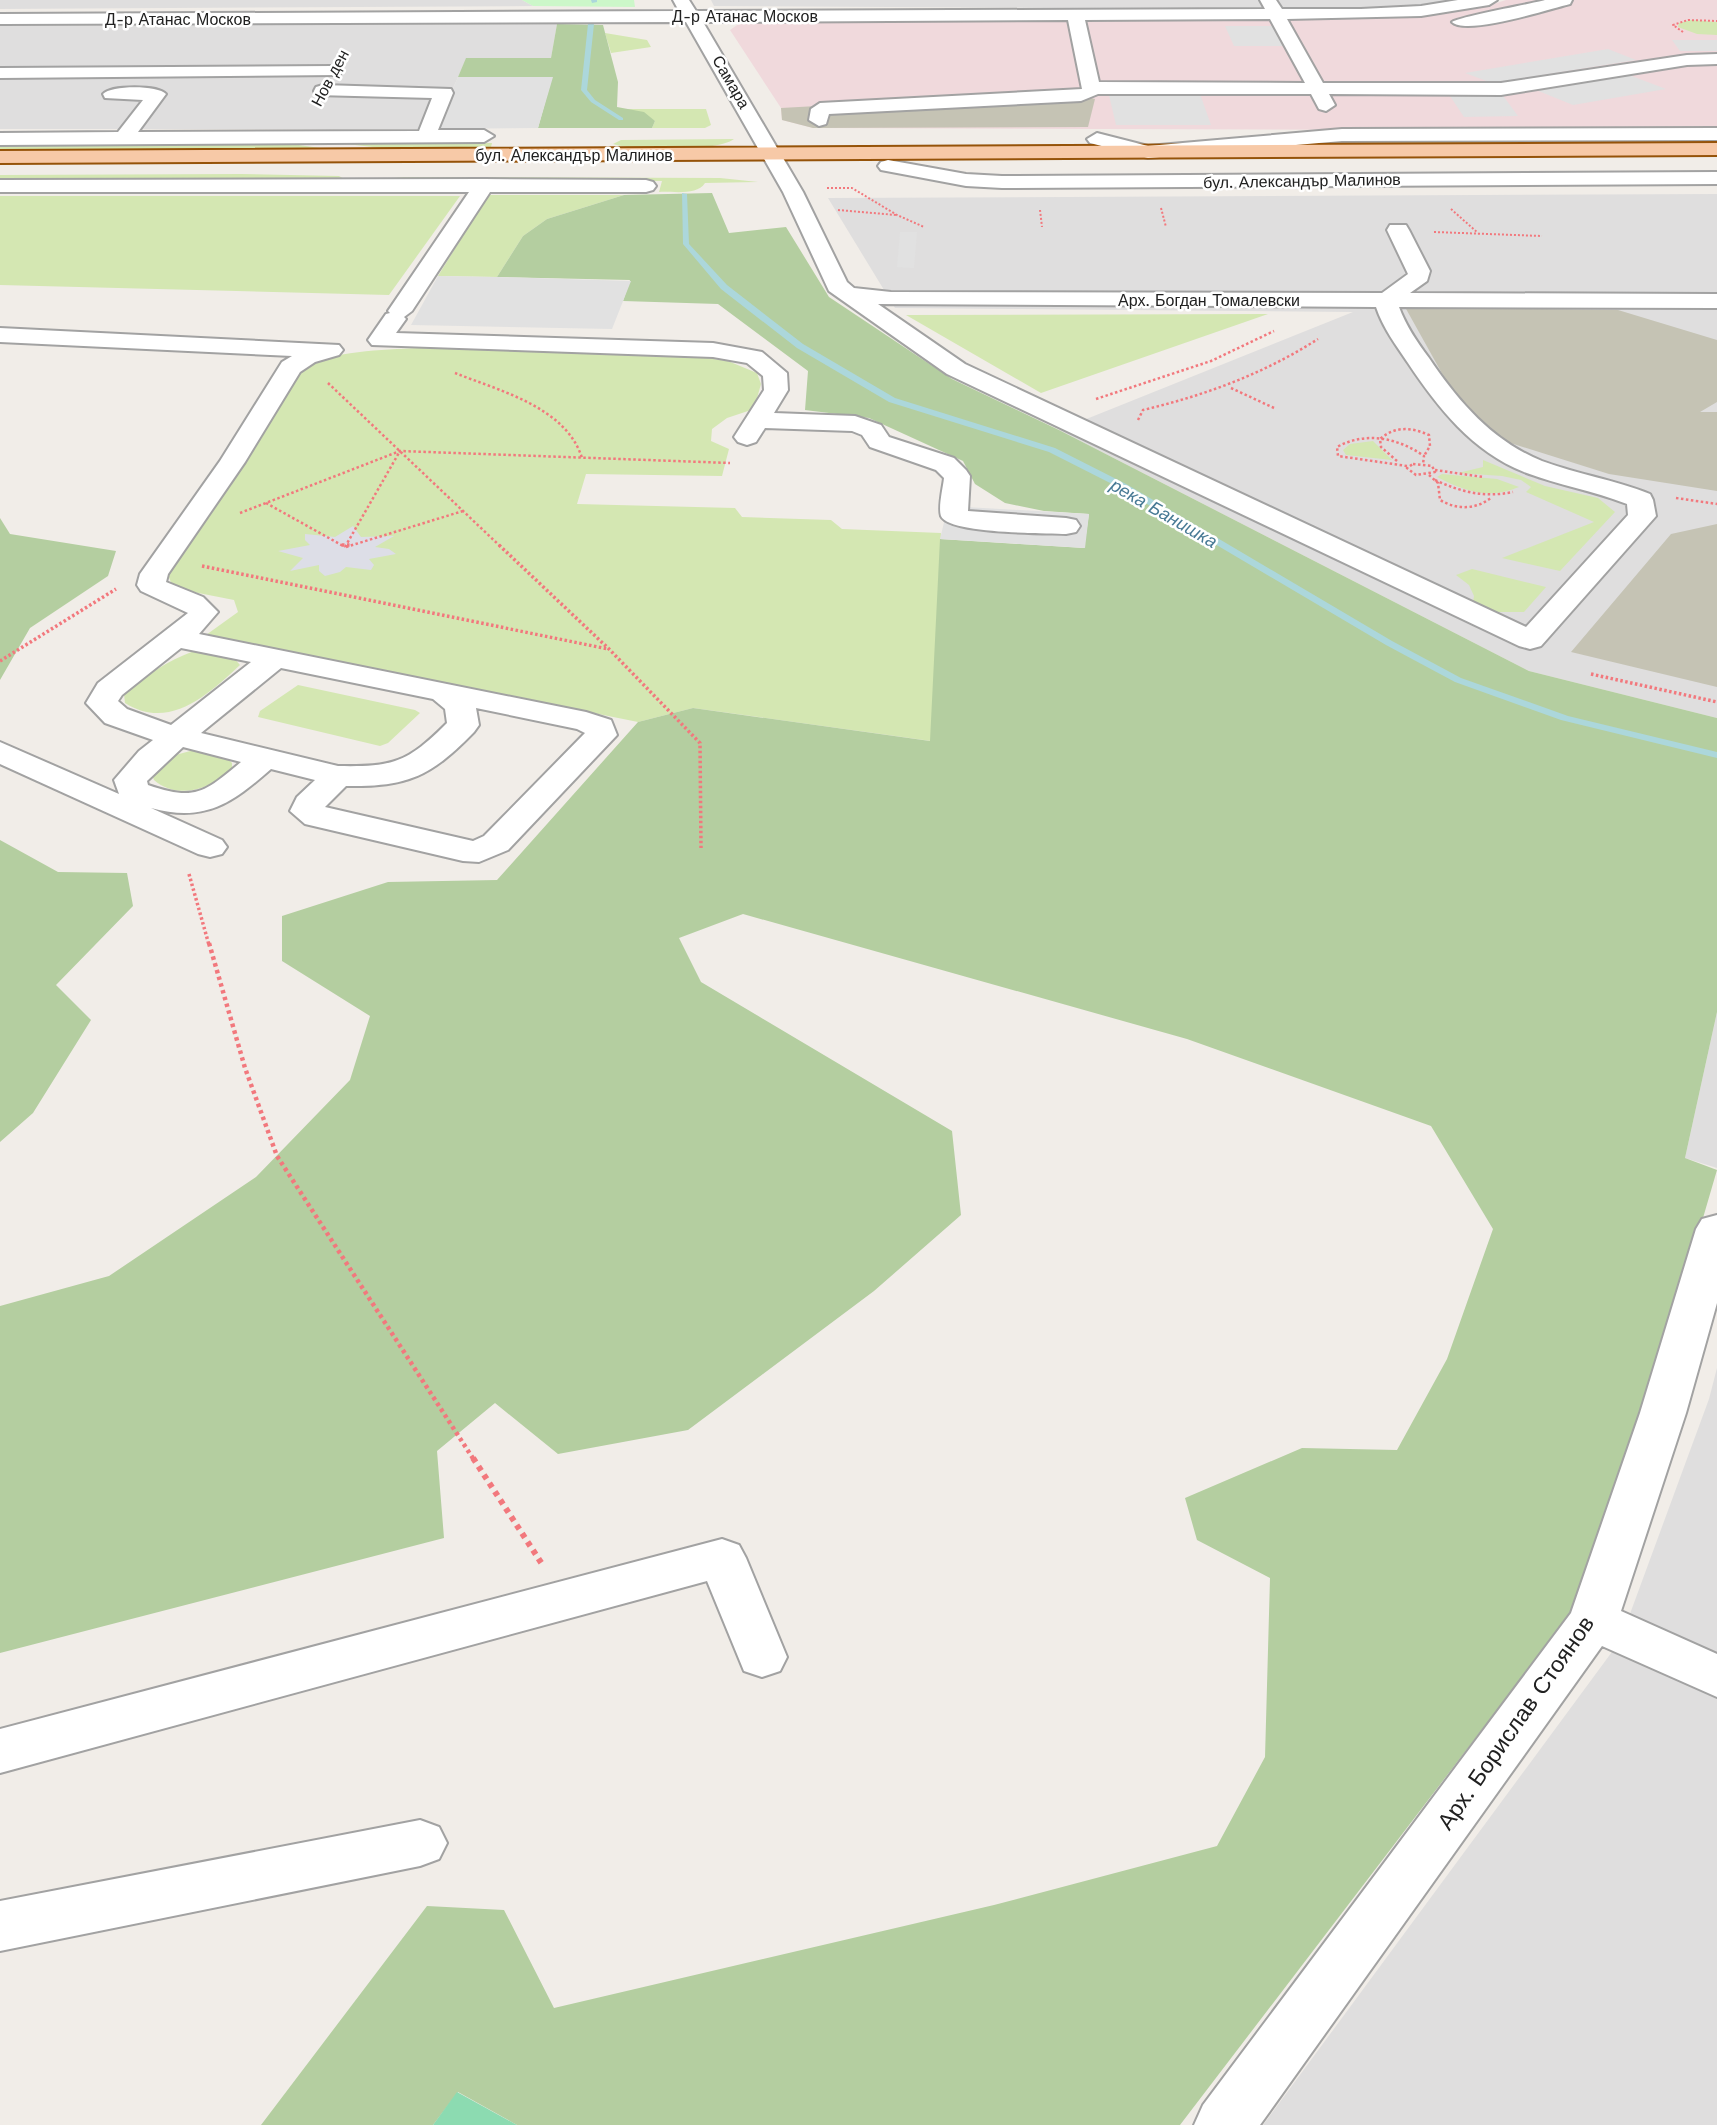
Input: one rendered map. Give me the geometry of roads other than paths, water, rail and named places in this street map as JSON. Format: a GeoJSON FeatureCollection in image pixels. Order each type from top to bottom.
{"type":"FeatureCollection","features":[{"type":"Feature","properties":{"kind":"main road","name":"бул. Александър Малинов"},"geometry":{"type":"LineString","coordinates":[[0,157],[398,161],[774,160],[1143,167],[1717,149]]}},
{"type":"Feature","properties":{"kind":"main road","name":"бул. Александър Малинов"},"geometry":{"type":"LineString","coordinates":[[774,160],[888,166],[1143,167],[1717,163]]}},
{"type":"Feature","properties":{"kind":"main road","name":"бул. Александър Малинов"},"geometry":{"type":"LineString","coordinates":[[0,169],[398,161]]}},
{"type":"Feature","properties":{"kind":"street","name":"Нов ден"},"geometry":{"type":"LineString","coordinates":[[306,127],[348,45],[368,18],[386,0]]}},
{"type":"Feature","properties":{"kind":"street","name":"Д-р Атанас Москов"},"geometry":{"type":"LineString","coordinates":[[0,19],[368,18],[685,8],[1074,14],[1270,26],[1393,14],[1489,0]]}},
{"type":"Feature","properties":{"kind":"street"},"geometry":{"type":"LineString","coordinates":[[1270,26],[1429,25],[1514,14],[1564,0]]}},
{"type":"Feature","properties":{"kind":"street","name":"Самара"},"geometry":{"type":"LineString","coordinates":[[685,8],[774,160]]}},
{"type":"Feature","properties":{"kind":"street"},"geometry":{"type":"LineString","coordinates":[[819,120],[820,109],[872,116],[922,115],[1090,92],[1074,14]]}},
{"type":"Feature","properties":{"kind":"street"},"geometry":{"type":"LineString","coordinates":[[1270,26],[1317,88],[1342,135]]}},
{"type":"Feature","properties":{"kind":"street"},"geometry":{"type":"LineString","coordinates":[[1091,88],[1206,84],[1317,88],[1513,88],[1687,60],[1717,59]]}},
{"type":"Feature","properties":{"kind":"street"},"geometry":{"type":"LineString","coordinates":[[0,73],[333,71]]}},
{"type":"Feature","properties":{"kind":"street"},"geometry":{"type":"LineString","coordinates":[[323,90],[444,93],[426,136]]}},
{"type":"Feature","properties":{"kind":"street"},"geometry":{"type":"LineString","coordinates":[[360,111],[371,90]]}},
{"type":"Feature","properties":{"kind":"street"},"geometry":{"type":"LineString","coordinates":[[92,94],[157,94],[124,138]]}},
{"type":"Feature","properties":{"kind":"street"},"geometry":{"type":"LineString","coordinates":[[306,127],[355,149],[398,161]]}},
{"type":"Feature","properties":{"kind":"street"},"geometry":{"type":"LineString","coordinates":[[0,139],[124,138],[306,127],[426,136],[484,136]]}},
{"type":"Feature","properties":{"kind":"street","name":"бул. Александър Малинов"},"geometry":{"type":"LineString","coordinates":[[888,166],[966,180],[1107,179],[1143,167],[1280,138],[1342,135],[1717,134]]}},
{"type":"Feature","properties":{"kind":"street"},"geometry":{"type":"LineString","coordinates":[[1143,167],[1097,139],[1280,138]]}},
{"type":"Feature","properties":{"kind":"street"},"geometry":{"type":"LineString","coordinates":[[774,160],[837,286],[956,369],[1530,640],[1643,516],[1640,500],[1615,489],[1518,460],[1486,441],[1440,393],[1389,317],[1386,301],[1419,276],[1398,230]]}},
{"type":"Feature","properties":{"kind":"street"},"geometry":{"type":"LineString","coordinates":[[346,185],[398,161]]}},
{"type":"Feature","properties":{"kind":"street","name":"бул. Александър Малинов"},"geometry":{"type":"LineString","coordinates":[[1143,167],[1717,178]]}},
{"type":"Feature","properties":{"kind":"street"},"geometry":{"type":"LineString","coordinates":[[380,340],[484,185]]}},
{"type":"Feature","properties":{"kind":"street"},"geometry":{"type":"LineString","coordinates":[[0,186],[646,186]]}},
{"type":"Feature","properties":{"kind":"street","name":"Арх. Богдан Томалевски"},"geometry":{"type":"LineString","coordinates":[[848,294],[905,299],[1717,301]]}},
{"type":"Feature","properties":{"kind":"street"},"geometry":{"type":"LineString","coordinates":[[0,335],[331,350]]}},
{"type":"Feature","properties":{"kind":"street"},"geometry":{"type":"LineString","coordinates":[[443,692],[460,706],[463,726],[433,757],[403,773],[368,777],[338,776],[144,728],[116,716],[102,703],[109,690],[195,623],[203,612],[197,604],[160,592],[151,585],[154,574],[232,462],[291,367],[307,357],[380,340],[713,350],[754,357],[775,373],[776,390],[752,428],[855,424],[872,430],[879,442],[945,464],[957,476],[954,515],[971,522],[1066,526]]}},
{"type":"Feature","properties":{"kind":"street"},"geometry":{"type":"LineString","coordinates":[[175,638],[586,721],[600,727],[601,735],[496,843],[479,852],[463,851],[343,823],[307,811],[309,804],[338,776]]}},
{"type":"Feature","properties":{"kind":"street"},"geometry":{"type":"LineString","coordinates":[[266,757],[216,797],[200,804],[176,804],[134,791],[130,780],[150,758],[275,658]]}},
{"type":"Feature","properties":{"kind":"street"},"geometry":{"type":"LineString","coordinates":[[0,752],[210,847]]}},
{"type":"Feature","properties":{"kind":"street","name":"Арх. Борислав Стоянов"},"geometry":{"type":"LineString","coordinates":[[1224,2125],[1593,1620],[1663,1413],[1717,1229]]}},
{"type":"Feature","properties":{"kind":"street"},"geometry":{"type":"LineString","coordinates":[[0,1751],[722,1558],[762,1657]]}},
{"type":"Feature","properties":{"kind":"street"},"geometry":{"type":"LineString","coordinates":[[1593,1620],[1717,1677]]}},
{"type":"Feature","properties":{"kind":"street"},"geometry":{"type":"LineString","coordinates":[[0,1926],[420,1843]]}},
{"type":"Feature","properties":{"kind":"waterway","name":"река Банишка"},"geometry":{"type":"LineString","coordinates":[[591,24],[584,90],[593,101],[621,119]]}},
{"type":"Feature","properties":{"kind":"waterway","name":"река Банишка"},"geometry":{"type":"LineString","coordinates":[[684,194],[686,244],[724,287],[800,346],[892,400],[1052,450],[1123,486],[1389,643],[1458,680],[1565,718],[1717,755]]}}]}
